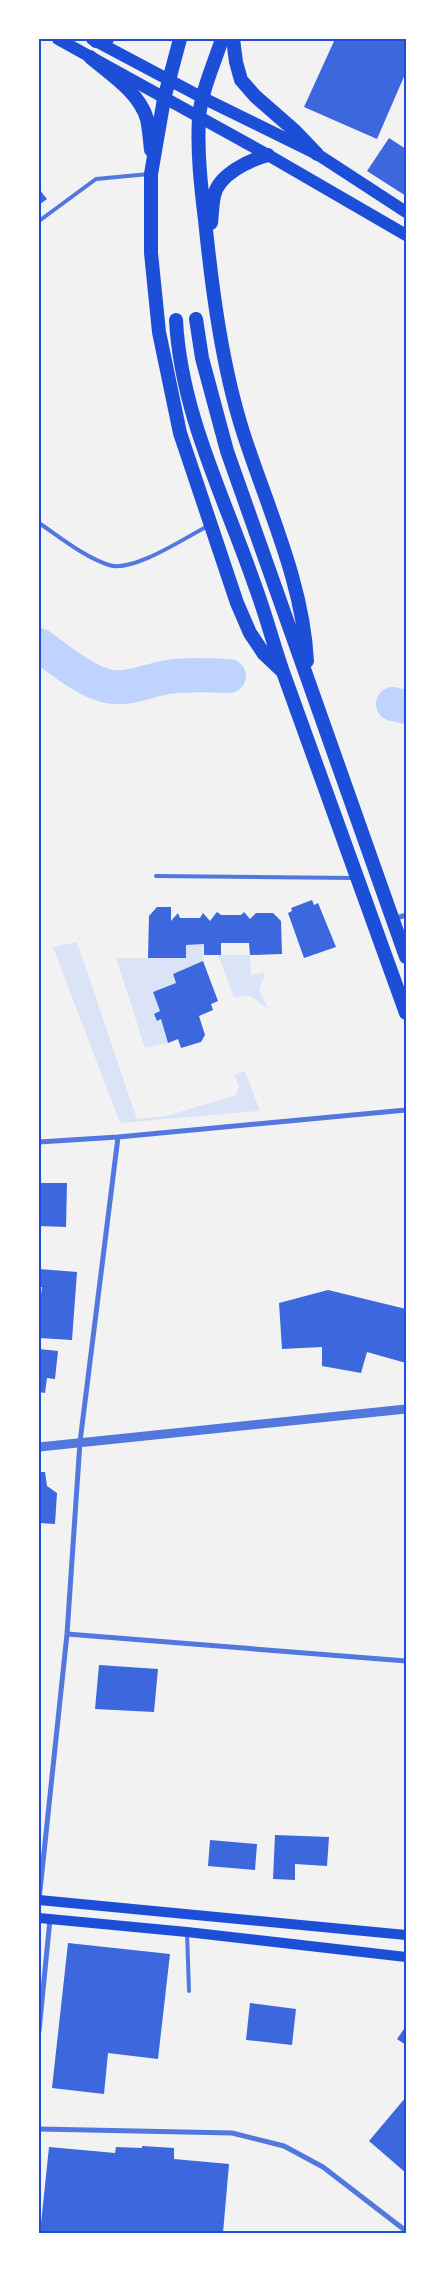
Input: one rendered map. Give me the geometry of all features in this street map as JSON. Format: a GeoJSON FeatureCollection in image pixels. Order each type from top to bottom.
{"type":"FeatureCollection","features":[{"type":"Feature","properties":{"kind":"highway"},"geometry":{"type":"LineString","coordinates":[[152,168],[164,99],[180,39]]}},
{"type":"Feature","properties":{"kind":"highway"},"geometry":{"type":"LineString","coordinates":[[222,39],[203,98],[199,117],[199,162],[209,267],[231,389],[242,431],[297,597],[306,637],[308,675]]}},
{"type":"Feature","properties":{"kind":"highway"},"geometry":{"type":"LineString","coordinates":[[234,39],[236,62],[241,80],[255,96],[296,131],[317,154]]}},
{"type":"Feature","properties":{"kind":"highway"},"geometry":{"type":"LineString","coordinates":[[90,57],[131,93],[140,104],[147,118],[152,168],[151,253],[154,290],[165,368],[180,432],[237,603],[250,633],[264,654],[283,672]]}},
{"type":"Feature","properties":{"kind":"highway"},"geometry":{"type":"LineString","coordinates":[[209,267],[214,194],[229,174],[250,160],[268,155]]}},
{"type":"Feature","properties":{"kind":"highway"},"geometry":{"type":"LineString","coordinates":[[196,318],[202,358],[227,452],[308,675],[400,918],[406,957]]}},
{"type":"Feature","properties":{"kind":"highway"},"geometry":{"type":"LineString","coordinates":[[176,320],[177,347],[199,439],[254,582],[283,672],[406,1013]]}},
{"type":"Feature","properties":{"kind":"main road"},"geometry":{"type":"LineString","coordinates":[[58,39],[268,155],[406,236]]}},
{"type":"Feature","properties":{"kind":"main road"},"geometry":{"type":"LineString","coordinates":[[98,40],[203,98],[317,154],[406,212]]}},
{"type":"Feature","properties":{"kind":"main road"},"geometry":{"type":"LineString","coordinates":[[39,1900],[406,1934]]}},
{"type":"Feature","properties":{"kind":"main road"},"geometry":{"type":"LineString","coordinates":[[39,1918],[187,1932],[406,1958]]}},
{"type":"Feature","properties":{"kind":"street"},"geometry":{"type":"LineString","coordinates":[[39,1142],[118,1137],[406,1110]]}},
{"type":"Feature","properties":{"kind":"street"},"geometry":{"type":"LineString","coordinates":[[39,1900],[67,1634],[80,1442],[118,1137]]}},
{"type":"Feature","properties":{"kind":"street"},"geometry":{"type":"LineString","coordinates":[[39,1447],[406,1409]]}},
{"type":"Feature","properties":{"kind":"street"},"geometry":{"type":"LineString","coordinates":[[67,1634],[406,1661]]}},
{"type":"Feature","properties":{"kind":"street"},"geometry":{"type":"LineString","coordinates":[[39,2031],[50,1919]]}},
{"type":"Feature","properties":{"kind":"street"},"geometry":{"type":"LineString","coordinates":[[39,2128],[232,2133],[284,2146],[323,2167],[406,2231]]}},
{"type":"Feature","properties":{"kind":"lane"},"geometry":{"type":"LineString","coordinates":[[39,220],[96,179],[152,168]]}},
{"type":"Feature","properties":{"kind":"lane"},"geometry":{"type":"LineString","coordinates":[[39,523],[94,559],[110,566],[140,561],[210,524]]}},
{"type":"Feature","properties":{"kind":"lane"},"geometry":{"type":"LineString","coordinates":[[156,876],[358,878]]}},
{"type":"Feature","properties":{"kind":"lane"},"geometry":{"type":"LineString","coordinates":[[187,1932],[189,1991]]}},
{"type":"Feature","properties":{"kind":"shaded area"},"geometry":{"type":"Polygon","coordinates":[[[77,942],[137,1119],[166,1116],[236,1095],[239,1086],[234,1075],[245,1071],[260,1111],[120,1123],[53,947],[77,942]]]}},
{"type":"Feature","properties":{"kind":"shaded area"},"geometry":{"type":"Polygon","coordinates":[[[204,944],[203,961],[173,974],[176,983],[153,992],[160,1011],[154,1014],[157,1021],[161,1019],[168,1043],[145,1048],[116,958],[186,958],[186,945],[204,944]]]}},
{"type":"Feature","properties":{"kind":"shaded area"},"geometry":{"type":"Polygon","coordinates":[[[218,955],[250,955],[251,976],[263,972],[265,976],[259,989],[268,1009],[250,996],[234,997],[218,955]]]}},
{"type":"Feature","properties":{"kind":"building"},"geometry":{"type":"Polygon","coordinates":[[[335,39],[406,39],[406,72],[377,139],[304,107],[335,39]]]}},
{"type":"Feature","properties":{"kind":"building"},"geometry":{"type":"Polygon","coordinates":[[[389,138],[406,149],[406,196],[367,171],[389,138]]]}},
{"type":"Feature","properties":{"kind":"building"},"geometry":{"type":"Polygon","coordinates":[[[39,189],[47,199],[39,205],[39,189]]]}},
{"type":"Feature","properties":{"kind":"building"},"geometry":{"type":"Polygon","coordinates":[[[312,900],[314,905],[318,903],[336,947],[304,958],[288,913],[292,911],[291,908],[312,900]]]}},
{"type":"Feature","properties":{"kind":"building"},"geometry":{"type":"Polygon","coordinates":[[[157,907],[171,907],[171,921],[178,913],[180,918],[200,918],[203,913],[210,921],[217,912],[221,915],[241,915],[244,912],[250,919],[256,913],[273,913],[281,921],[282,954],[250,955],[249,943],[221,943],[221,955],[204,955],[204,944],[186,945],[186,958],[148,958],[149,916],[157,907]]]}},
{"type":"Feature","properties":{"kind":"building"},"geometry":{"type":"Polygon","coordinates":[[[203,961],[218,1001],[211,1004],[213,1010],[199,1016],[205,1035],[201,1042],[181,1048],[178,1039],[168,1043],[161,1019],[157,1021],[154,1014],[160,1011],[153,992],[176,983],[173,974],[203,961]]]}},
{"type":"Feature","properties":{"kind":"building"},"geometry":{"type":"Polygon","coordinates":[[[39,1183],[67,1183],[66,1227],[39,1226],[39,1183]]]}},
{"type":"Feature","properties":{"kind":"building"},"geometry":{"type":"Polygon","coordinates":[[[39,1269],[77,1272],[72,1340],[39,1338],[39,1311],[42,1287],[39,1287],[39,1269]]]}},
{"type":"Feature","properties":{"kind":"building"},"geometry":{"type":"Polygon","coordinates":[[[328,1290],[406,1309],[406,1363],[367,1352],[361,1373],[322,1366],[322,1347],[282,1349],[279,1303],[328,1290]]]}},
{"type":"Feature","properties":{"kind":"building"},"geometry":{"type":"Polygon","coordinates":[[[39,1349],[58,1351],[55,1379],[47,1378],[45,1393],[39,1392],[39,1349]]]}},
{"type":"Feature","properties":{"kind":"building"},"geometry":{"type":"Polygon","coordinates":[[[39,1472],[45,1472],[47,1486],[57,1493],[55,1524],[39,1523],[39,1472]]]}},
{"type":"Feature","properties":{"kind":"building"},"geometry":{"type":"Polygon","coordinates":[[[99,1665],[158,1669],[154,1712],[95,1709],[99,1665]]]}},
{"type":"Feature","properties":{"kind":"building"},"geometry":{"type":"Polygon","coordinates":[[[275,1835],[329,1837],[327,1866],[295,1864],[295,1880],[273,1879],[275,1835]]]}},
{"type":"Feature","properties":{"kind":"building"},"geometry":{"type":"Polygon","coordinates":[[[210,1840],[257,1844],[255,1870],[208,1866],[210,1840]]]}},
{"type":"Feature","properties":{"kind":"building"},"geometry":{"type":"Polygon","coordinates":[[[68,1943],[170,1954],[158,2059],[108,2053],[104,2094],[52,2088],[68,1943]]]}},
{"type":"Feature","properties":{"kind":"building"},"geometry":{"type":"Polygon","coordinates":[[[250,2003],[296,2009],[292,2045],[246,2040],[250,2003]]]}},
{"type":"Feature","properties":{"kind":"building"},"geometry":{"type":"Polygon","coordinates":[[[406,2026],[406,2045],[397,2039],[406,2026]]]}},
{"type":"Feature","properties":{"kind":"building"},"geometry":{"type":"Polygon","coordinates":[[[406,2097],[406,2173],[369,2141],[406,2097]]]}},
{"type":"Feature","properties":{"kind":"building"},"geometry":{"type":"Polygon","coordinates":[[[142,2146],[174,2148],[174,2159],[229,2164],[223,2233],[40,2233],[49,2147],[115,2153],[116,2147],[142,2148],[142,2146]]]}},
{"type":"Feature","properties":{"kind":"waterway"},"geometry":{"type":"LineString","coordinates":[[39,645],[80,674],[107,686],[130,686],[161,678],[183,675],[229,676]]}},
{"type":"Feature","properties":{"kind":"waterway"},"geometry":{"type":"LineString","coordinates":[[393,704],[406,707]]}}]}
